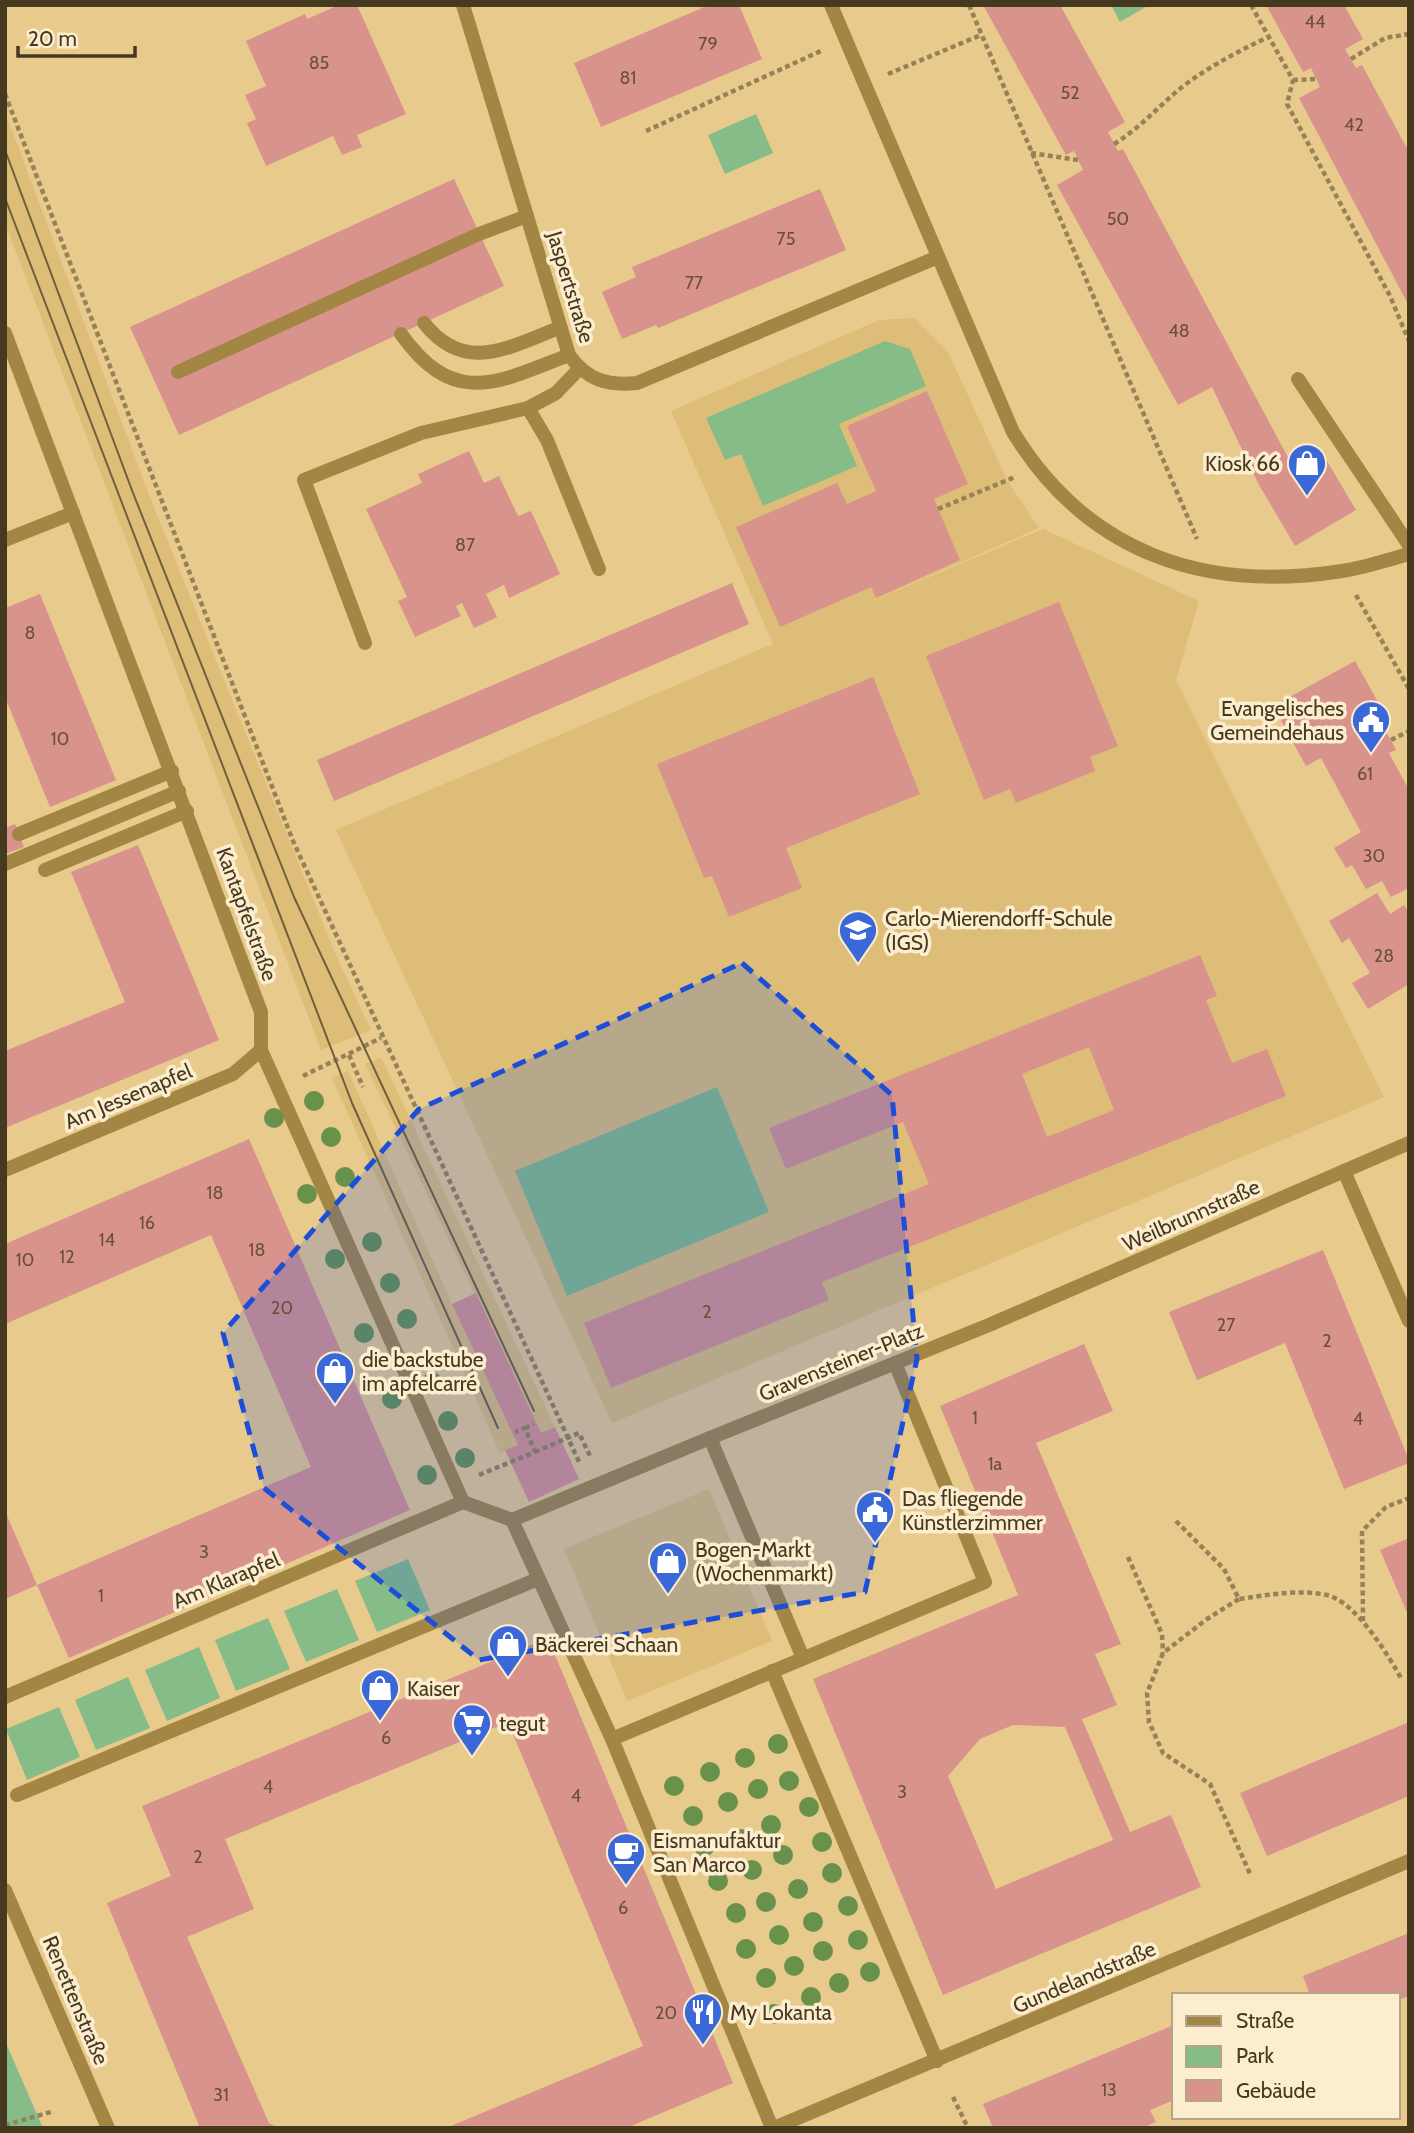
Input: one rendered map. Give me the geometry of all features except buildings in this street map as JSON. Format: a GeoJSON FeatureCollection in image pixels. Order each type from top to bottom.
{"type":"FeatureCollection","features":[{"type":"Feature","properties":{"kind":"street","name":"Jaspertstraße"},"geometry":{"type":"LineString","coordinates":[[463,5],[559,328],[569,355],[579,369],[597,381],[617,385],[637,383],[938,257]]}},
{"type":"Feature","properties":{"kind":"street"},"geometry":{"type":"LineString","coordinates":[[831,5],[1013,432],[1035,468],[1069,504],[1121,540],[1170,562],[1211,572],[1277,577],[1343,571],[1409,554]]}},
{"type":"Feature","properties":{"kind":"street"},"geometry":{"type":"LineString","coordinates":[[178,372],[479,234],[527,216]]}},
{"type":"Feature","properties":{"kind":"street"},"geometry":{"type":"LineString","coordinates":[[424,323],[436,338],[451,349],[471,353],[495,352],[559,328]]}},
{"type":"Feature","properties":{"kind":"street","name":"Kantapfelstraße"},"geometry":{"type":"LineString","coordinates":[[5,332],[261,1012],[261,1049],[463,1502]]}},
{"type":"Feature","properties":{"kind":"street"},"geometry":{"type":"LineString","coordinates":[[401,334],[419,360],[442,375],[470,383],[501,381],[569,355]]}},
{"type":"Feature","properties":{"kind":"street"},"geometry":{"type":"LineString","coordinates":[[365,643],[304,480],[421,433],[528,408],[556,393],[579,369]]}},
{"type":"Feature","properties":{"kind":"street"},"geometry":{"type":"LineString","coordinates":[[1298,379],[1409,545]]}},
{"type":"Feature","properties":{"kind":"street"},"geometry":{"type":"LineString","coordinates":[[528,408],[547,440],[598,569]]}},
{"type":"Feature","properties":{"kind":"street"},"geometry":{"type":"LineString","coordinates":[[5,540],[74,513]]}},
{"type":"Feature","properties":{"kind":"street"},"geometry":{"type":"LineString","coordinates":[[19,834],[172,771]]}},
{"type":"Feature","properties":{"kind":"street"},"geometry":{"type":"LineString","coordinates":[[5,864],[179,791]]}},
{"type":"Feature","properties":{"kind":"street"},"geometry":{"type":"LineString","coordinates":[[46,870],[187,811]]}},
{"type":"Feature","properties":{"kind":"street","name":"Am Jessenapfel"},"geometry":{"type":"LineString","coordinates":[[5,1170],[233,1074],[261,1049]]}},
{"type":"Feature","properties":{"kind":"street","name":"Weilbrunnstraße"},"geometry":{"type":"LineString","coordinates":[[989,1325],[1409,1143]]}},
{"type":"Feature","properties":{"kind":"street"},"geometry":{"type":"LineString","coordinates":[[1344,1171],[1409,1321]]}},
{"type":"Feature","properties":{"kind":"street","name":"Gravensteiner-Platz"},"geometry":{"type":"LineString","coordinates":[[512,1520],[588,1483],[709,1438],[989,1325]]}},
{"type":"Feature","properties":{"kind":"street"},"geometry":{"type":"LineString","coordinates":[[612,1739],[985,1583],[894,1363]]}},
{"type":"Feature","properties":{"kind":"street"},"geometry":{"type":"LineString","coordinates":[[709,1438],[803,1658]]}},
{"type":"Feature","properties":{"kind":"street"},"geometry":{"type":"LineString","coordinates":[[463,1502],[512,1520],[612,1739],[773,2128]]}},
{"type":"Feature","properties":{"kind":"street","name":"Am Klarapfel"},"geometry":{"type":"LineString","coordinates":[[5,1697],[463,1502]]}},
{"type":"Feature","properties":{"kind":"street"},"geometry":{"type":"LineString","coordinates":[[17,1795],[538,1579]]}},
{"type":"Feature","properties":{"kind":"street"},"geometry":{"type":"LineString","coordinates":[[772,1671],[937,2062]]}},
{"type":"Feature","properties":{"kind":"street","name":"Gundelandstraße"},"geometry":{"type":"LineString","coordinates":[[773,2128],[937,2062],[1409,1861]]}},
{"type":"Feature","properties":{"kind":"street","name":"Renettenstraße"},"geometry":{"type":"LineString","coordinates":[[5,1890],[108,2128]]}},
{"type":"Feature","properties":{"kind":"path"},"geometry":{"type":"LineString","coordinates":[[969,5],[1211,572]]}},
{"type":"Feature","properties":{"kind":"path"},"geometry":{"type":"LineString","coordinates":[[1251,5],[1293,80],[1287,104],[1390,296],[1409,341]]}},
{"type":"Feature","properties":{"kind":"path"},"geometry":{"type":"LineString","coordinates":[[1351,59],[1385,38],[1409,34]]}},
{"type":"Feature","properties":{"kind":"path"},"geometry":{"type":"LineString","coordinates":[[864,84],[981,35]]}},
{"type":"Feature","properties":{"kind":"path"},"geometry":{"type":"LineString","coordinates":[[1114,144],[1141,128],[1196,78],[1229,55],[1268,37]]}},
{"type":"Feature","properties":{"kind":"path"},"geometry":{"type":"LineString","coordinates":[[646,131],[846,40]]}},
{"type":"Feature","properties":{"kind":"path"},"geometry":{"type":"LineString","coordinates":[[1293,80],[1316,79]]}},
{"type":"Feature","properties":{"kind":"path"},"geometry":{"type":"LineString","coordinates":[[5,94],[293,841],[381,1038],[567,1437],[588,1483],[597,1473],[579,1433],[567,1437],[456,1485]]}},
{"type":"Feature","properties":{"kind":"path"},"geometry":{"type":"LineString","coordinates":[[1030,152],[1078,160]]}},
{"type":"Feature","properties":{"kind":"path"},"geometry":{"type":"LineString","coordinates":[[938,509],[1035,468]]}},
{"type":"Feature","properties":{"kind":"path"},"geometry":{"type":"LineString","coordinates":[[1343,571],[1409,689]]}},
{"type":"Feature","properties":{"kind":"path"},"geometry":{"type":"LineString","coordinates":[[1391,740],[1409,730]]}},
{"type":"Feature","properties":{"kind":"path"},"geometry":{"type":"LineString","coordinates":[[279,1086],[381,1038]]}},
{"type":"Feature","properties":{"kind":"path"},"geometry":{"type":"LineString","coordinates":[[349,1055],[363,1087]]}},
{"type":"Feature","properties":{"kind":"path"},"geometry":{"type":"LineString","coordinates":[[515,1432],[534,1424]]}},
{"type":"Feature","properties":{"kind":"path"},"geometry":{"type":"LineString","coordinates":[[525,1428],[535,1452]]}},
{"type":"Feature","properties":{"kind":"path"},"geometry":{"type":"LineString","coordinates":[[1363,1622],[1362,1531],[1386,1507],[1409,1498]]}},
{"type":"Feature","properties":{"kind":"path"},"geometry":{"type":"LineString","coordinates":[[1177,1521],[1224,1569],[1239,1599]]}},
{"type":"Feature","properties":{"kind":"path"},"geometry":{"type":"LineString","coordinates":[[1128,1557],[1162,1634],[1163,1653],[1147,1693],[1149,1722],[1164,1753],[1210,1784],[1251,1876]]}},
{"type":"Feature","properties":{"kind":"path"},"geometry":{"type":"LineString","coordinates":[[1163,1653],[1206,1619],[1239,1599],[1286,1592],[1329,1595],[1363,1622],[1386,1649],[1402,1680]]}},
{"type":"Feature","properties":{"kind":"path"},"geometry":{"type":"LineString","coordinates":[[953,2097],[968,2128]]}},
{"type":"Feature","properties":{"kind":"path"},"geometry":{"type":"LineString","coordinates":[[5,2125],[51,2112]]}},
{"type":"Feature","properties":{"kind":"highlighted area"},"geometry":{"type":"Polygon","coordinates":[[[742,963],[892,1095],[917,1359],[865,1592],[479,1660],[264,1488],[223,1333],[419,1109],[742,963]]]}},
{"type":"Feature","properties":{"kind":"shaded area"},"geometry":{"type":"Polygon","coordinates":[[[5,112],[151,500],[335,953],[371,1030],[321,1050],[5,223],[5,112]]]}},
{"type":"Feature","properties":{"kind":"shaded area","name":"Carlo-Mierendorff-Schule (IGS)"},"geometry":{"type":"Polygon","coordinates":[[[914,318],[948,352],[1007,480],[1039,528],[825,621],[1043,529],[1199,601],[1176,680],[1384,1097],[612,1423],[336,830],[773,644],[671,411],[879,320],[914,318]]]}},
{"type":"Feature","properties":{"kind":"shaded area"},"geometry":{"type":"Polygon","coordinates":[[[381,1057],[555,1427],[541,1433],[365,1064],[381,1057]]]}},
{"type":"Feature","properties":{"kind":"shaded area"},"geometry":{"type":"Polygon","coordinates":[[[348,1071],[518,1445],[500,1453],[332,1078],[348,1071]]]}},
{"type":"Feature","properties":{"kind":"shaded area","name":"Bogen-Markt (Wochenmarkt)"},"geometry":{"type":"Polygon","coordinates":[[[709,1489],[772,1641],[627,1701],[564,1549],[709,1489]]]}},
{"type":"Feature","properties":{"kind":"green space"},"geometry":{"type":"Polygon","coordinates":[[[1111,5],[1149,5],[1120,22],[1111,5]]]}},
{"type":"Feature","properties":{"kind":"green space"},"geometry":{"type":"Polygon","coordinates":[[[756,114],[773,153],[725,174],[708,135],[756,114]]]}},
{"type":"Feature","properties":{"kind":"green space"},"geometry":{"type":"Polygon","coordinates":[[[885,341],[910,349],[926,386],[839,424],[857,466],[763,506],[741,454],[725,460],[706,418],[885,341]]]}},
{"type":"Feature","properties":{"kind":"green space"},"geometry":{"type":"Polygon","coordinates":[[[717,1087],[769,1212],[567,1296],[515,1171],[717,1087]]]}},
{"type":"Feature","properties":{"kind":"green space"},"geometry":{"type":"Polygon","coordinates":[[[408,1559],[430,1610],[377,1632],[355,1581],[408,1559]]]}},
{"type":"Feature","properties":{"kind":"green space"},"geometry":{"type":"Polygon","coordinates":[[[337,1589],[359,1640],[306,1662],[284,1611],[337,1589]]]}},
{"type":"Feature","properties":{"kind":"green space"},"geometry":{"type":"Polygon","coordinates":[[[268,1618],[290,1669],[236,1691],[215,1640],[268,1618]]]}},
{"type":"Feature","properties":{"kind":"green space"},"geometry":{"type":"Polygon","coordinates":[[[199,1647],[220,1698],[167,1721],[145,1670],[199,1647]]]}},
{"type":"Feature","properties":{"kind":"green space"},"geometry":{"type":"Polygon","coordinates":[[[128,1677],[150,1728],[96,1750],[75,1700],[128,1677]]]}},
{"type":"Feature","properties":{"kind":"green space"},"geometry":{"type":"Polygon","coordinates":[[[59,1707],[80,1757],[27,1780],[6,1729],[59,1707]]]}},
{"type":"Feature","properties":{"kind":"green space"},"geometry":{"type":"Polygon","coordinates":[[[5,2041],[43,2128],[5,2128],[5,2041]]]}},
{"type":"Feature","properties":{"kind":"tram line"},"geometry":{"type":"LineString","coordinates":[[5,150],[133,493],[294,897],[534,1411]]}},
{"type":"Feature","properties":{"kind":"tram line"},"geometry":{"type":"LineString","coordinates":[[5,198],[352,1103],[498,1428]]}},
{"type":"Feature","properties":{"kind":"place","name":"Kiosk 66"},"geometry":{"type":"Point","coordinates":[1307,497]}},
{"type":"Feature","properties":{"kind":"place","name":"Evangelisches Gemeindehaus"},"geometry":{"type":"Point","coordinates":[1371,754]}},
{"type":"Feature","properties":{"kind":"place","name":"Carlo-Mierendorff-Schule (IGS)"},"geometry":{"type":"Point","coordinates":[858,964]}},
{"type":"Feature","properties":{"kind":"place","name":"die backstube im apfelcarré"},"geometry":{"type":"Point","coordinates":[335,1405]}},
{"type":"Feature","properties":{"kind":"place","name":"Das fliegende Künstlerzimmer"},"geometry":{"type":"Point","coordinates":[875,1544]}},
{"type":"Feature","properties":{"kind":"place","name":"Bogen-Markt (Wochenmarkt)"},"geometry":{"type":"Point","coordinates":[668,1595]}},
{"type":"Feature","properties":{"kind":"place","name":"Bäckerei Schaan"},"geometry":{"type":"Point","coordinates":[508,1678]}},
{"type":"Feature","properties":{"kind":"place","name":"Kaiser"},"geometry":{"type":"Point","coordinates":[380,1722]}},
{"type":"Feature","properties":{"kind":"place","name":"tegut"},"geometry":{"type":"Point","coordinates":[472,1757]}},
{"type":"Feature","properties":{"kind":"place","name":"Eismanufaktur San Marco"},"geometry":{"type":"Point","coordinates":[626,1886]}},
{"type":"Feature","properties":{"kind":"place","name":"My Lokanta"},"geometry":{"type":"Point","coordinates":[703,2046]}}]}
